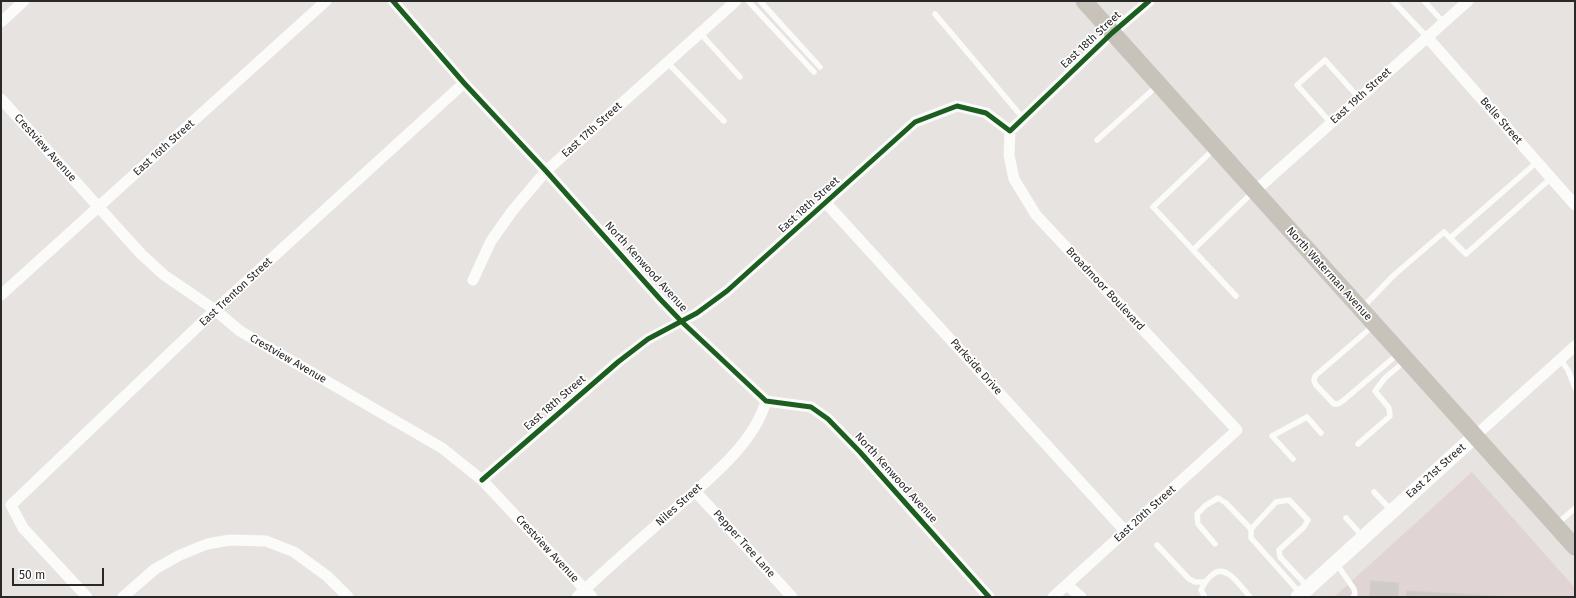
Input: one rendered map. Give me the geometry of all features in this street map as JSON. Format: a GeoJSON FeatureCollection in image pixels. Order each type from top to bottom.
{"type":"FeatureCollection","features":[{"type":"Feature","properties":{"kind":"main road","name":"North Waterman Avenue"},"geometry":{"type":"LineString","coordinates":[[1084,1],[1575,547]]}},
{"type":"Feature","properties":{"kind":"street"},"geometry":{"type":"LineString","coordinates":[[1,22],[24,1]]}},
{"type":"Feature","properties":{"kind":"street","name":"East 16th Street"},"geometry":{"type":"LineString","coordinates":[[1,295],[326,1]]}},
{"type":"Feature","properties":{"kind":"street","name":"North Kenwood Avenue"},"geometry":{"type":"LineString","coordinates":[[393,1],[464,83],[546,171],[682,322],[766,401],[811,408],[828,419],[860,452],[989,597]]}},
{"type":"Feature","properties":{"kind":"street","name":"East 17th Street"},"geometry":{"type":"LineString","coordinates":[[473,280],[491,241],[513,210],[546,171],[736,1]]}},
{"type":"Feature","properties":{"kind":"street","name":"East 18th Street"},"geometry":{"type":"LineString","coordinates":[[482,480],[618,362],[648,338],[682,322],[727,291],[915,122],[957,106],[986,113],[1010,130],[1112,33],[1149,1]]}},
{"type":"Feature","properties":{"kind":"street","name":"East 19th Street"},"geometry":{"type":"LineString","coordinates":[[1255,191],[1468,1]]}},
{"type":"Feature","properties":{"kind":"street","name":"Belle Street"},"geometry":{"type":"LineString","coordinates":[[1427,37],[1575,205]]}},
{"type":"Feature","properties":{"kind":"street","name":"East Trenton Street"},"geometry":{"type":"LineString","coordinates":[[87,597],[23,528],[11,505],[215,310],[464,83]]}},
{"type":"Feature","properties":{"kind":"street","name":"Crestview Avenue"},"geometry":{"type":"LineString","coordinates":[[1,99],[141,254],[164,275],[215,310],[240,331],[442,448],[482,480],[588,593]]}},
{"type":"Feature","properties":{"kind":"street","name":"Broadmoor Boulevard"},"geometry":{"type":"LineString","coordinates":[[1010,130],[1009,155],[1014,179],[1036,215],[1237,430]]}},
{"type":"Feature","properties":{"kind":"street","name":"Parkside Drive"},"geometry":{"type":"LineString","coordinates":[[826,203],[1126,531]]}},
{"type":"Feature","properties":{"kind":"street","name":"East 21st Street"},"geometry":{"type":"LineString","coordinates":[[1303,593],[1575,346]]}},
{"type":"Feature","properties":{"kind":"street","name":"Niles Street"},"geometry":{"type":"LineString","coordinates":[[577,597],[588,593],[728,459],[752,432],[764,410],[766,401]]}},
{"type":"Feature","properties":{"kind":"street","name":"East 20th Street"},"geometry":{"type":"LineString","coordinates":[[1053,597],[1237,430]]}},
{"type":"Feature","properties":{"kind":"street","name":"Pepper Tree Lane"},"geometry":{"type":"LineString","coordinates":[[695,491],[792,597]]}},
{"type":"Feature","properties":{"kind":"street"},"geometry":{"type":"LineString","coordinates":[[123,597],[155,569],[180,555],[207,544],[230,540],[266,541],[294,552],[327,576],[348,597]]}},
{"type":"Feature","properties":{"kind":"street"},"geometry":{"type":"LineString","coordinates":[[1067,585],[1081,597]]}},
{"type":"Feature","properties":{"kind":"lane"},"geometry":{"type":"LineString","coordinates":[[748,1],[814,72]]}},
{"type":"Feature","properties":{"kind":"lane"},"geometry":{"type":"LineString","coordinates":[[760,1],[820,67]]}},
{"type":"Feature","properties":{"kind":"lane"},"geometry":{"type":"LineString","coordinates":[[1393,1],[1427,37]]}},
{"type":"Feature","properties":{"kind":"lane"},"geometry":{"type":"LineString","coordinates":[[1424,1],[1444,23]]}},
{"type":"Feature","properties":{"kind":"lane"},"geometry":{"type":"LineString","coordinates":[[935,14],[1023,118]]}},
{"type":"Feature","properties":{"kind":"lane"},"geometry":{"type":"LineString","coordinates":[[700,33],[740,77]]}},
{"type":"Feature","properties":{"kind":"lane"},"geometry":{"type":"LineString","coordinates":[[1331,123],[1297,85],[1325,60],[1359,98]]}},
{"type":"Feature","properties":{"kind":"lane"},"geometry":{"type":"LineString","coordinates":[[667,62],[724,121]]}},
{"type":"Feature","properties":{"kind":"lane"},"geometry":{"type":"LineString","coordinates":[[1098,140],[1159,84]]}},
{"type":"Feature","properties":{"kind":"lane"},"geometry":{"type":"LineString","coordinates":[[1216,148],[1153,207],[1236,296]]}},
{"type":"Feature","properties":{"kind":"lane"},"geometry":{"type":"LineString","coordinates":[[1450,238],[1537,162]]}},
{"type":"Feature","properties":{"kind":"lane"},"geometry":{"type":"LineString","coordinates":[[1361,309],[1394,275],[1444,232],[1466,254],[1551,178]]}},
{"type":"Feature","properties":{"kind":"lane"},"geometry":{"type":"LineString","coordinates":[[1193,250],[1255,191]]}},
{"type":"Feature","properties":{"kind":"lane"},"geometry":{"type":"LineString","coordinates":[[1375,325],[1315,376],[1314,381],[1316,384],[1334,404],[1338,404],[1403,356]]}},
{"type":"Feature","properties":{"kind":"lane"},"geometry":{"type":"LineString","coordinates":[[1358,444],[1390,416],[1389,408],[1375,391],[1403,356]]}},
{"type":"Feature","properties":{"kind":"lane"},"geometry":{"type":"LineString","coordinates":[[1560,359],[1568,370],[1575,388]]}},
{"type":"Feature","properties":{"kind":"lane"},"geometry":{"type":"LineString","coordinates":[[1293,459],[1272,436],[1307,417],[1321,433]]}},
{"type":"Feature","properties":{"kind":"lane"},"geometry":{"type":"LineString","coordinates":[[1374,492],[1392,511]]}},
{"type":"Feature","properties":{"kind":"lane"},"geometry":{"type":"LineString","coordinates":[[1215,544],[1198,524],[1197,514],[1206,505],[1218,498],[1226,503],[1251,529]]}},
{"type":"Feature","properties":{"kind":"lane"},"geometry":{"type":"LineString","coordinates":[[1289,500],[1308,520],[1304,527],[1279,550],[1280,557],[1303,593],[1251,538],[1251,529],[1276,502],[1289,500]]}},
{"type":"Feature","properties":{"kind":"lane"},"geometry":{"type":"LineString","coordinates":[[1556,525],[1575,508]]}},
{"type":"Feature","properties":{"kind":"lane"},"geometry":{"type":"LineString","coordinates":[[1346,518],[1364,537]]}},
{"type":"Feature","properties":{"kind":"lane"},"geometry":{"type":"LineString","coordinates":[[1157,545],[1189,579],[1195,582],[1204,582]]}},
{"type":"Feature","properties":{"kind":"lane"},"geometry":{"type":"LineString","coordinates":[[1336,563],[1354,590],[1355,594],[1353,597]]}},
{"type":"Feature","properties":{"kind":"lane"},"geometry":{"type":"LineString","coordinates":[[1206,597],[1201,590],[1204,582],[1215,572],[1223,571],[1231,575],[1250,597]]}},
{"type":"Feature","properties":{"kind":"shaded area"},"geometry":{"type":"Polygon","coordinates":[[[1472,472],[1575,588],[1575,597],[1334,597],[1472,472]]]}},
{"type":"Feature","properties":{"kind":"building"},"geometry":{"type":"Polygon","coordinates":[[[1371,581],[1399,583],[1398,597],[1370,597],[1371,581]]]}},
{"type":"Feature","properties":{"kind":"building"},"geometry":{"type":"Polygon","coordinates":[[[1407,591],[1512,597],[1407,597],[1407,591]]]}},
{"type":"Feature","properties":{"kind":"cycle path"},"geometry":{"type":"LineString","coordinates":[[393,1],[464,83],[546,171],[682,322],[766,401],[811,407],[828,419],[860,452],[989,597]]}},
{"type":"Feature","properties":{"kind":"cycle path"},"geometry":{"type":"LineString","coordinates":[[482,480],[618,362],[648,339],[697,313],[727,291],[915,122],[957,106],[986,113],[1010,131],[1112,33],[1149,1]]}}]}
